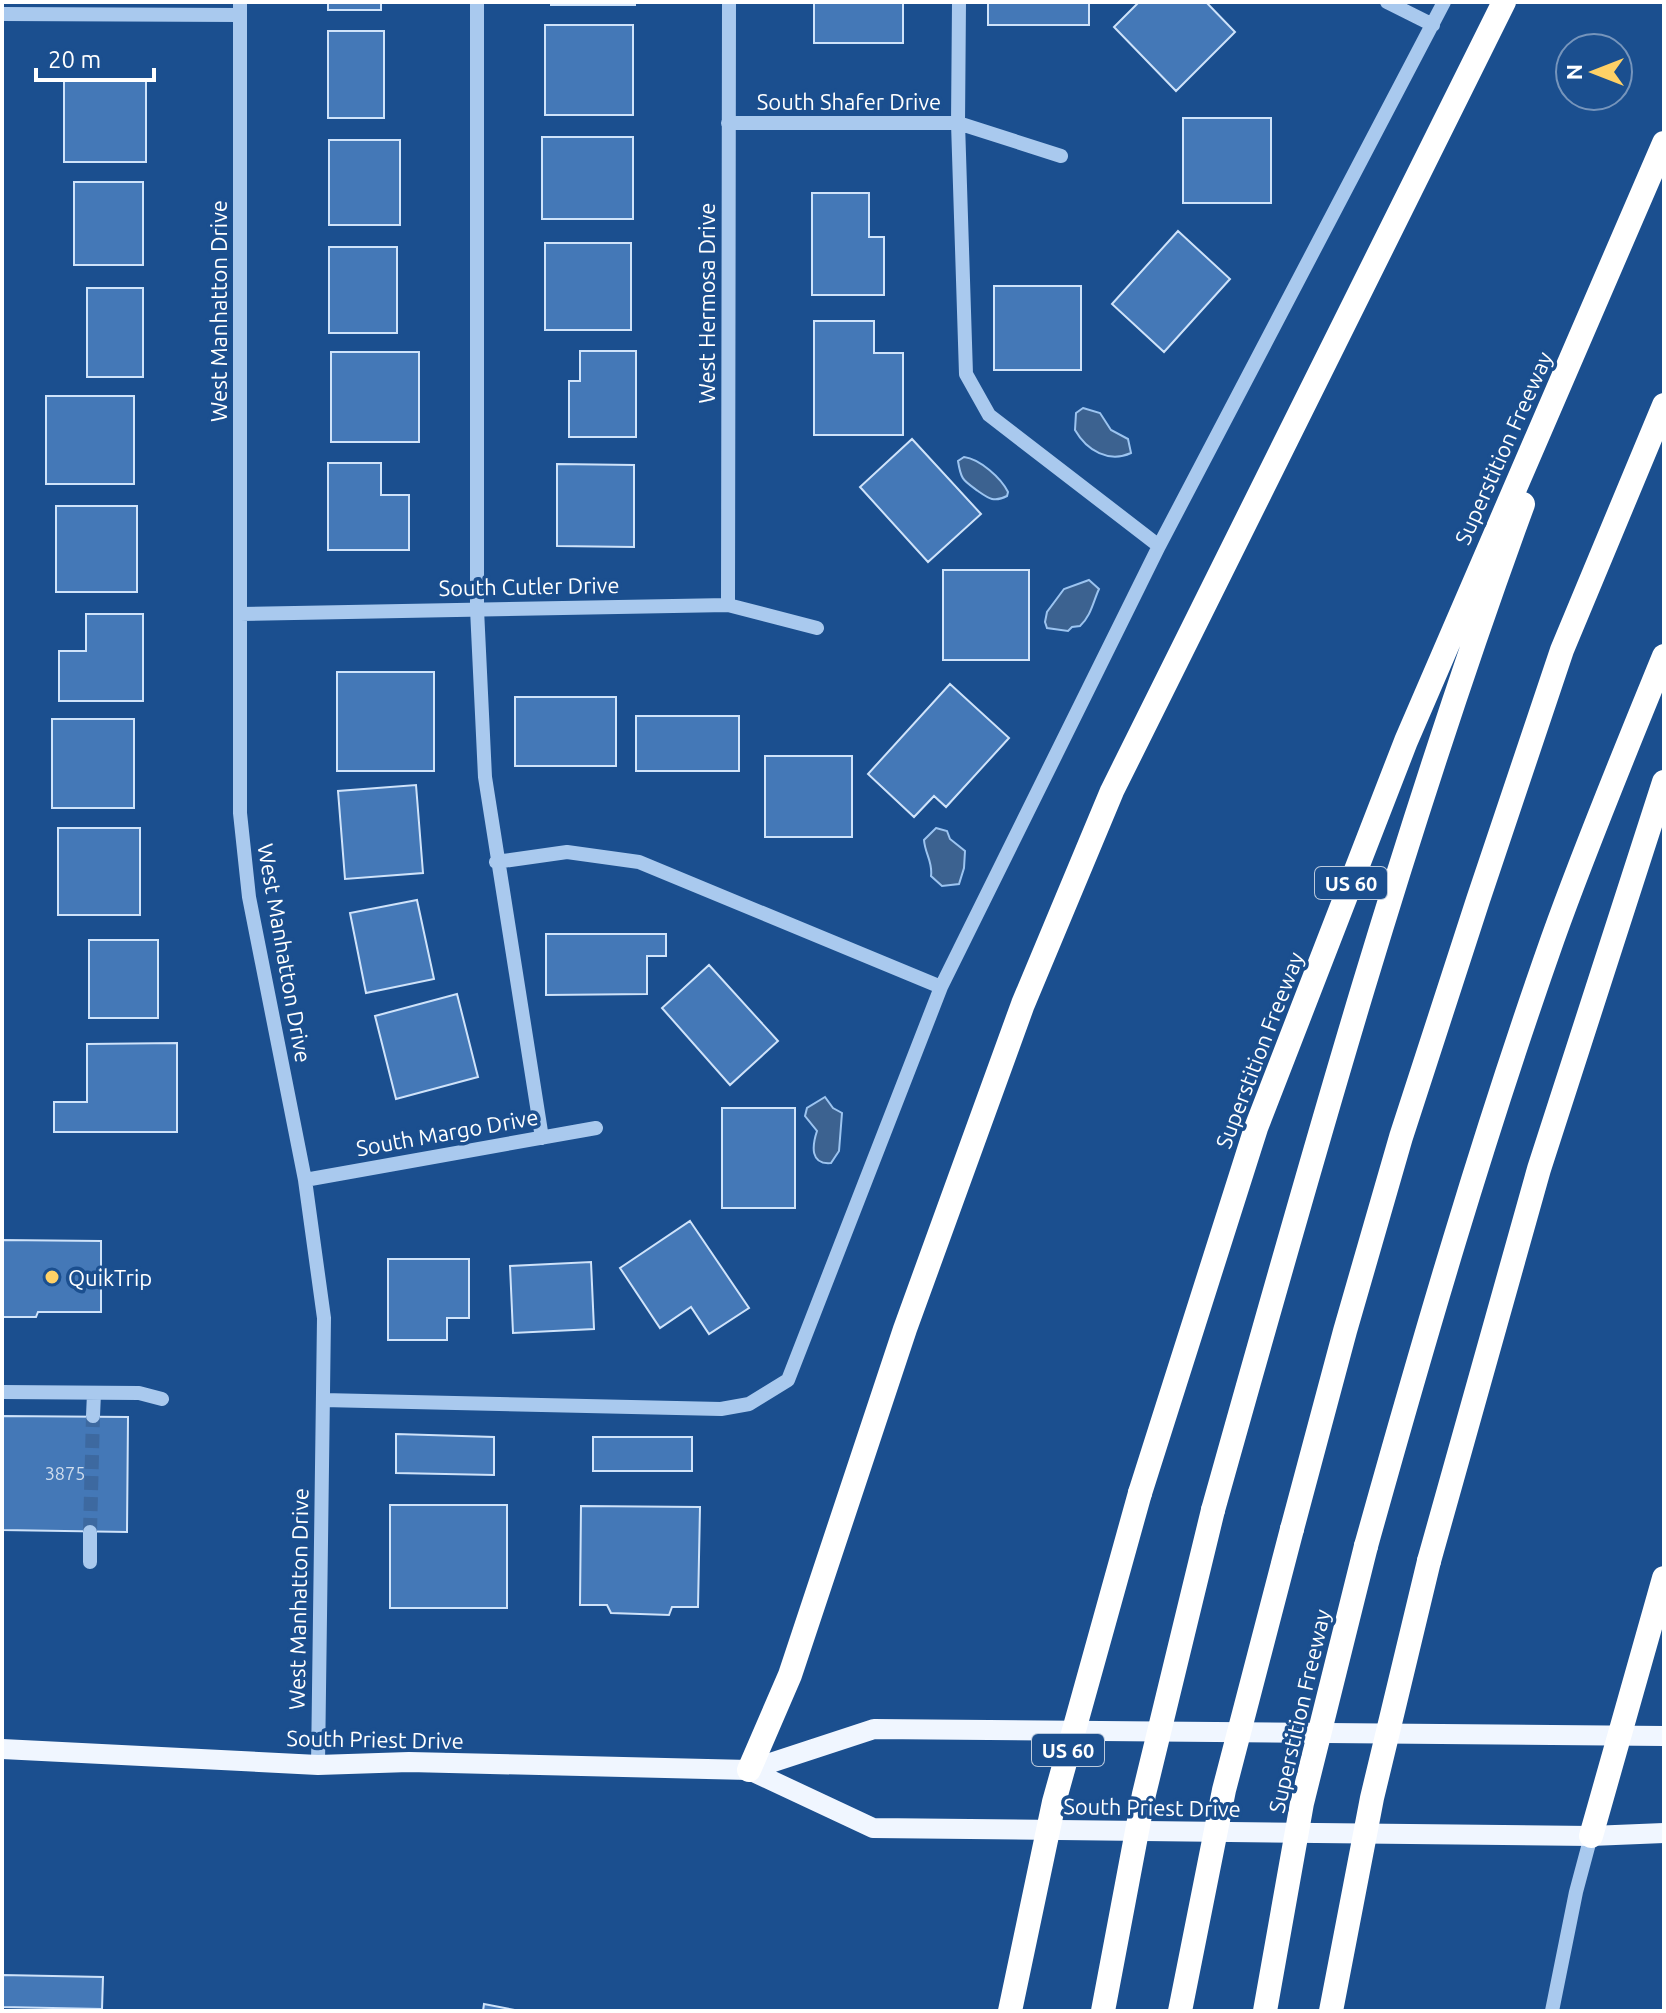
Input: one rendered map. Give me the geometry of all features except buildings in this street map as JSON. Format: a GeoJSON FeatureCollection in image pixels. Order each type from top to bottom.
{"type":"FeatureCollection","features":[{"type":"Feature","properties":{"kind":"highway"},"geometry":{"type":"LineString","coordinates":[[749,1770],[790,1675],[905,1329],[1023,1004],[1112,791],[1504,2]]}},
{"type":"Feature","properties":{"kind":"highway","name":"Superstition Freeway"},"geometry":{"type":"LineString","coordinates":[[1010,2011],[1054,1802],[1140,1493],[1256,1128],[1406,741],[1664,143]]}},
{"type":"Feature","properties":{"kind":"highway"},"geometry":{"type":"LineString","coordinates":[[1103,2011],[1144,1794],[1213,1510],[1321,1126],[1404,852],[1502,561],[1602,288]]}},
{"type":"Feature","properties":{"kind":"highway"},"geometry":{"type":"LineString","coordinates":[[1180,2011],[1224,1790],[1345,1331],[1401,1137],[1562,650],[1664,405]]}},
{"type":"Feature","properties":{"kind":"highway","name":"Superstition Freeway"},"geometry":{"type":"LineString","coordinates":[[1265,2011],[1302,1803],[1366,1546],[1423,1344],[1480,1154],[1554,936],[1664,656]]}},
{"type":"Feature","properties":{"kind":"highway"},"geometry":{"type":"LineString","coordinates":[[1331,2011],[1372,1798],[1429,1561],[1539,1169],[1664,782]]}},
{"type":"Feature","properties":{"kind":"highway"},"geometry":{"type":"LineString","coordinates":[[1591,1836],[1664,1578]]}},
{"type":"Feature","properties":{"kind":"main road","name":"South Priest Drive"},"geometry":{"type":"LineString","coordinates":[[2,1749],[318,1765],[409,1762],[749,1770],[874,1729],[1664,1736]]}},
{"type":"Feature","properties":{"kind":"main road","name":"South Priest Drive"},"geometry":{"type":"LineString","coordinates":[[749,1770],[873,1828],[1591,1836],[1664,1833]]}},
{"type":"Feature","properties":{"kind":"street"},"geometry":{"type":"LineString","coordinates":[[477,2],[477,609],[485,777],[542,1138]]}},
{"type":"Feature","properties":{"kind":"street","name":"West Hermosa Drive"},"geometry":{"type":"LineString","coordinates":[[728,605],[729,2]]}},
{"type":"Feature","properties":{"kind":"street"},"geometry":{"type":"LineString","coordinates":[[959,2],[958,123],[966,374],[989,415],[1159,546]]}},
{"type":"Feature","properties":{"kind":"street"},"geometry":{"type":"LineString","coordinates":[[1387,2],[1433,25]]}},
{"type":"Feature","properties":{"kind":"street"},"geometry":{"type":"LineString","coordinates":[[323,1400],[721,1409],[749,1404],[788,1380],[941,987],[1159,546],[1444,2]]}},
{"type":"Feature","properties":{"kind":"street"},"geometry":{"type":"LineString","coordinates":[[2,14],[240,8]]}},
{"type":"Feature","properties":{"kind":"street","name":"West Manhatton Drive"},"geometry":{"type":"LineString","coordinates":[[240,8],[240,813],[249,897],[305,1180],[324,1318],[318,1765]]}},
{"type":"Feature","properties":{"kind":"street","name":"South Shafer Drive"},"geometry":{"type":"LineString","coordinates":[[728,123],[958,123],[1061,156]]}},
{"type":"Feature","properties":{"kind":"street","name":"South Cutler Drive"},"geometry":{"type":"LineString","coordinates":[[240,614],[728,605],[817,628]]}},
{"type":"Feature","properties":{"kind":"street"},"geometry":{"type":"LineString","coordinates":[[496,862],[567,852],[639,862],[941,987]]}},
{"type":"Feature","properties":{"kind":"street","name":"South Margo Drive"},"geometry":{"type":"LineString","coordinates":[[305,1180],[596,1128]]}},
{"type":"Feature","properties":{"kind":"street"},"geometry":{"type":"LineString","coordinates":[[2,1392],[139,1393],[162,1399]]}},
{"type":"Feature","properties":{"kind":"street"},"geometry":{"type":"LineString","coordinates":[[93,1416],[94,1393]]}},
{"type":"Feature","properties":{"kind":"street"},"geometry":{"type":"LineString","coordinates":[[90,1532],[90,1562]]}},
{"type":"Feature","properties":{"kind":"street"},"geometry":{"type":"LineString","coordinates":[[1552,2011],[1576,1892],[1591,1836]]}},
{"type":"Feature","properties":{"kind":"water"},"geometry":{"type":"Polygon","coordinates":[[[1083,408],[1100,413],[1111,430],[1128,439],[1131,453],[1107,456],[1086,444],[1075,430],[1076,413],[1083,408]]]}},
{"type":"Feature","properties":{"kind":"water"},"geometry":{"type":"Polygon","coordinates":[[[964,457],[977,461],[995,475],[1008,492],[1007,496],[991,499],[966,482],[958,461],[964,457]]]}},
{"type":"Feature","properties":{"kind":"water"},"geometry":{"type":"Polygon","coordinates":[[[1089,580],[1099,589],[1084,622],[1068,631],[1047,628],[1047,612],[1064,589],[1089,580]]]}},
{"type":"Feature","properties":{"kind":"water"},"geometry":{"type":"Polygon","coordinates":[[[936,828],[947,831],[950,839],[965,851],[959,884],[942,886],[931,876],[924,840],[936,828]]]}},
{"type":"Feature","properties":{"kind":"water"},"geometry":{"type":"Polygon","coordinates":[[[825,1097],[833,1108],[842,1113],[839,1151],[831,1163],[816,1158],[814,1143],[817,1131],[805,1116],[807,1108],[825,1097]]]}},
{"type":"Feature","properties":{"kind":"tunnel"},"geometry":{"type":"LineString","coordinates":[[90,1532],[93,1416]]}},
{"type":"Feature","properties":{"kind":"place","name":"QuikTrip"},"geometry":{"type":"Point","coordinates":[52,1277]}}]}
